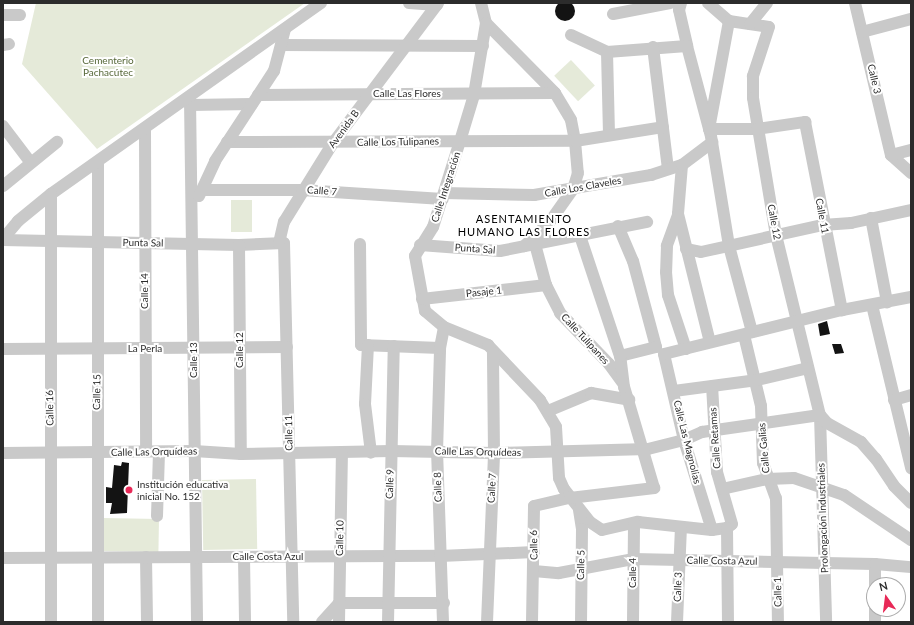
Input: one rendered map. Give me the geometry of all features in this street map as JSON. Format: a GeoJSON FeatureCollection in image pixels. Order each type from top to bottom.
{"type":"FeatureCollection","features":[{"type":"Feature","properties":{"kind":"street"},"geometry":{"type":"LineString","coordinates":[[3,240],[18,221],[51,194],[145,130],[190,102],[321,3]]}},
{"type":"Feature","properties":{"kind":"street"},"geometry":{"type":"LineString","coordinates":[[409,3],[437,4]]}},
{"type":"Feature","properties":{"kind":"street","name":"Calle Integración"},"geometry":{"type":"LineString","coordinates":[[481,3],[486,23],[474,94],[433,227],[420,245],[415,256],[422,299],[430,318],[444,327],[488,345],[493,353],[548,411],[556,427],[559,478],[570,498],[590,522],[602,530],[634,523]]}},
{"type":"Feature","properties":{"kind":"street"},"geometry":{"type":"LineString","coordinates":[[708,3],[729,21],[750,24],[767,3]]}},
{"type":"Feature","properties":{"kind":"street","name":"Calle 3"},"geometry":{"type":"LineString","coordinates":[[855,3],[891,155]]}},
{"type":"Feature","properties":{"kind":"street","name":"Avenida B"},"geometry":{"type":"LineString","coordinates":[[282,243],[284,222],[302,190],[333,143],[408,45],[437,4]]}},
{"type":"Feature","properties":{"kind":"street"},"geometry":{"type":"LineString","coordinates":[[613,14],[675,5]]}},
{"type":"Feature","properties":{"kind":"street","name":"Calle Galias"},"geometry":{"type":"LineString","coordinates":[[675,5],[712,142],[729,246],[757,380],[766,479],[776,498],[778,562]]}},
{"type":"Feature","properties":{"kind":"street"},"geometry":{"type":"LineString","coordinates":[[3,15],[20,15]]}},
{"type":"Feature","properties":{"kind":"street"},"geometry":{"type":"LineString","coordinates":[[862,32],[911,19]]}},
{"type":"Feature","properties":{"kind":"street"},"geometry":{"type":"LineString","coordinates":[[729,21],[709,129],[757,129]]}},
{"type":"Feature","properties":{"kind":"street"},"geometry":{"type":"LineString","coordinates":[[486,23],[556,93],[571,120],[575,141],[578,173],[573,189],[549,223],[529,245]]}},
{"type":"Feature","properties":{"kind":"street","name":"Calle 12"},"geometry":{"type":"LineString","coordinates":[[750,24],[769,27],[753,76],[757,129],[776,235],[820,415]]}},
{"type":"Feature","properties":{"kind":"street"},"geometry":{"type":"LineString","coordinates":[[191,213],[227,142],[274,71],[285,29]]}},
{"type":"Feature","properties":{"kind":"street"},"geometry":{"type":"LineString","coordinates":[[571,35],[607,52],[653,47],[687,46]]}},
{"type":"Feature","properties":{"kind":"street"},"geometry":{"type":"LineString","coordinates":[[281,45],[483,46]]}},
{"type":"Feature","properties":{"kind":"street"},"geometry":{"type":"LineString","coordinates":[[653,47],[668,169]]}},
{"type":"Feature","properties":{"kind":"street"},"geometry":{"type":"LineString","coordinates":[[607,52],[609,135]]}},
{"type":"Feature","properties":{"kind":"street","name":"Calle Las Flores"},"geometry":{"type":"LineString","coordinates":[[190,102],[370,94],[556,93]]}},
{"type":"Feature","properties":{"kind":"street","name":"Calle 13"},"geometry":{"type":"LineString","coordinates":[[190,102],[194,451],[198,557],[197,622]]}},
{"type":"Feature","properties":{"kind":"street","name":"Calle 11"},"geometry":{"type":"LineString","coordinates":[[757,129],[805,122],[823,225],[842,310]]}},
{"type":"Feature","properties":{"kind":"street"},"geometry":{"type":"LineString","coordinates":[[3,126],[31,163]]}},
{"type":"Feature","properties":{"kind":"street","name":"Calle Los Tulipanes"},"geometry":{"type":"LineString","coordinates":[[227,142],[333,143],[575,141],[663,127]]}},
{"type":"Feature","properties":{"kind":"street","name":"Calle 14"},"geometry":{"type":"LineString","coordinates":[[145,130],[144,243],[146,452]]}},
{"type":"Feature","properties":{"kind":"street"},"geometry":{"type":"LineString","coordinates":[[3,186],[57,142]]}},
{"type":"Feature","properties":{"kind":"street","name":"Calle Los Claveles"},"geometry":{"type":"LineString","coordinates":[[443,196],[534,195],[573,189],[682,165],[712,142]]}},
{"type":"Feature","properties":{"kind":"street"},"geometry":{"type":"LineString","coordinates":[[891,155],[911,150]]}},
{"type":"Feature","properties":{"kind":"street"},"geometry":{"type":"LineString","coordinates":[[891,155],[911,172]]}},
{"type":"Feature","properties":{"kind":"street","name":"Calle 15"},"geometry":{"type":"LineString","coordinates":[[98,163],[98,349],[96,453],[98,622]]}},
{"type":"Feature","properties":{"kind":"street"},"geometry":{"type":"LineString","coordinates":[[682,165],[678,214],[667,246],[666,272],[668,295],[686,349]]}},
{"type":"Feature","properties":{"kind":"street","name":"Calle 7"},"geometry":{"type":"LineString","coordinates":[[202,190],[302,190],[443,196]]}},
{"type":"Feature","properties":{"kind":"street","name":"Calle 16"},"geometry":{"type":"LineString","coordinates":[[51,194],[49,348],[51,454],[51,622]]}},
{"type":"Feature","properties":{"kind":"street"},"geometry":{"type":"LineString","coordinates":[[686,249],[702,252],[823,225],[911,210]]}},
{"type":"Feature","properties":{"kind":"street"},"geometry":{"type":"LineString","coordinates":[[678,214],[710,342]]}},
{"type":"Feature","properties":{"kind":"street"},"geometry":{"type":"LineString","coordinates":[[871,218],[887,302]]}},
{"type":"Feature","properties":{"kind":"street","name":"Punta Sal"},"geometry":{"type":"LineString","coordinates":[[420,245],[500,251],[579,233],[647,222]]}},
{"type":"Feature","properties":{"kind":"street","name":"Calle Las Magnolias"},"geometry":{"type":"LineString","coordinates":[[618,226],[633,262],[674,391],[684,440],[712,530]]}},
{"type":"Feature","properties":{"kind":"street","name":"Calle Tulipanes"},"geometry":{"type":"LineString","coordinates":[[570,498],[654,488],[641,448],[637,422],[624,386],[620,356],[579,233]]}},
{"type":"Feature","properties":{"kind":"street","name":"Punta Sal"},"geometry":{"type":"LineString","coordinates":[[3,240],[239,245],[282,243]]}},
{"type":"Feature","properties":{"kind":"street","name":"Calle 11"},"geometry":{"type":"LineString","coordinates":[[282,243],[287,347],[293,622]]}},
{"type":"Feature","properties":{"kind":"street"},"geometry":{"type":"LineString","coordinates":[[360,244],[365,404],[371,453]]}},
{"type":"Feature","properties":{"kind":"street","name":"Calle 12"},"geometry":{"type":"LineString","coordinates":[[239,245],[241,454]]}},
{"type":"Feature","properties":{"kind":"street","name":"Calle Tulipanes"},"geometry":{"type":"LineString","coordinates":[[529,245],[546,285],[560,312],[609,364],[624,386]]}},
{"type":"Feature","properties":{"kind":"street","name":"Pasaje 1"},"geometry":{"type":"LineString","coordinates":[[422,299],[546,285]]}},
{"type":"Feature","properties":{"kind":"street"},"geometry":{"type":"LineString","coordinates":[[620,356],[660,350],[686,349],[842,310],[911,297]]}},
{"type":"Feature","properties":{"kind":"street"},"geometry":{"type":"LineString","coordinates":[[872,305],[911,468]]}},
{"type":"Feature","properties":{"kind":"street","name":"Calle 8"},"geometry":{"type":"LineString","coordinates":[[443,622],[444,603],[440,556],[437,452],[440,348],[444,327]]}},
{"type":"Feature","properties":{"kind":"street"},"geometry":{"type":"LineString","coordinates":[[364,345],[440,348]]}},
{"type":"Feature","properties":{"kind":"street","name":"Calle 9"},"geometry":{"type":"LineString","coordinates":[[388,622],[388,556],[394,346]]}},
{"type":"Feature","properties":{"kind":"street","name":"La Perla"},"geometry":{"type":"LineString","coordinates":[[3,349],[194,349],[287,347]]}},
{"type":"Feature","properties":{"kind":"street","name":"Calle 7"},"geometry":{"type":"LineString","coordinates":[[486,622],[494,453],[493,353]]}},
{"type":"Feature","properties":{"kind":"street"},"geometry":{"type":"LineString","coordinates":[[674,391],[757,380],[808,368]]}},
{"type":"Feature","properties":{"kind":"street","name":"Calle Retamas"},"geometry":{"type":"LineString","coordinates":[[712,386],[717,472],[732,518],[732,524],[727,528],[729,563],[728,622]]}},
{"type":"Feature","properties":{"kind":"street"},"geometry":{"type":"LineString","coordinates":[[548,411],[591,393],[629,400]]}},
{"type":"Feature","properties":{"kind":"street"},"geometry":{"type":"LineString","coordinates":[[894,400],[911,395]]}},
{"type":"Feature","properties":{"kind":"street"},"geometry":{"type":"LineString","coordinates":[[820,415],[827,423],[861,442],[876,459],[894,486],[911,503]]}},
{"type":"Feature","properties":{"kind":"street","name":"Calle Las Orquídeas"},"geometry":{"type":"LineString","coordinates":[[3,453],[51,454],[194,451],[241,454],[371,453],[391,451],[494,453],[558,452],[641,448],[684,440],[702,432],[820,415]]}},
{"type":"Feature","properties":{"kind":"street","name":"Prolongación Industriales"},"geometry":{"type":"LineString","coordinates":[[820,415],[826,622]]}},
{"type":"Feature","properties":{"kind":"street"},"geometry":{"type":"LineString","coordinates":[[157,516],[159,452]]}},
{"type":"Feature","properties":{"kind":"street","name":"Calle 10"},"geometry":{"type":"LineString","coordinates":[[339,622],[342,453]]}},
{"type":"Feature","properties":{"kind":"street"},"geometry":{"type":"LineString","coordinates":[[722,490],[766,479],[794,478],[844,495],[911,540]]}},
{"type":"Feature","properties":{"kind":"street","name":"Calle 6"},"geometry":{"type":"LineString","coordinates":[[532,622],[534,506],[570,498]]}},
{"type":"Feature","properties":{"kind":"street","name":"Calle 5"},"geometry":{"type":"LineString","coordinates":[[578,509],[582,529],[581,622]]}},
{"type":"Feature","properties":{"kind":"street"},"geometry":{"type":"LineString","coordinates":[[634,523],[712,530],[727,528]]}},
{"type":"Feature","properties":{"kind":"street","name":"Calle 4"},"geometry":{"type":"LineString","coordinates":[[633,622],[634,523]]}},
{"type":"Feature","properties":{"kind":"street","name":"Calle 3"},"geometry":{"type":"LineString","coordinates":[[677,622],[681,528]]}},
{"type":"Feature","properties":{"kind":"street","name":"Calle Costa Azul"},"geometry":{"type":"LineString","coordinates":[[3,558],[440,556],[534,552]]}},
{"type":"Feature","properties":{"kind":"street"},"geometry":{"type":"LineString","coordinates":[[146,557],[147,622]]}},
{"type":"Feature","properties":{"kind":"street"},"geometry":{"type":"LineString","coordinates":[[244,557],[245,622]]}},
{"type":"Feature","properties":{"kind":"street","name":"Calle Costa Azul"},"geometry":{"type":"LineString","coordinates":[[534,571],[581,570],[633,559],[729,563],[824,562],[911,567]]}},
{"type":"Feature","properties":{"kind":"street","name":"Calle 1"},"geometry":{"type":"LineString","coordinates":[[778,562],[778,622]]}},
{"type":"Feature","properties":{"kind":"street"},"geometry":{"type":"LineString","coordinates":[[875,564],[875,577]]}},
{"type":"Feature","properties":{"kind":"street"},"geometry":{"type":"LineString","coordinates":[[322,622],[339,603],[444,603]]}},
{"type":"Feature","properties":{"kind":"green space","name":"Cementerio Pachacútec"},"geometry":{"type":"Polygon","coordinates":[[[36,3],[305,3],[97,149],[22,64],[36,3]]]}},
{"type":"Feature","properties":{"kind":"green space"},"geometry":{"type":"Polygon","coordinates":[[[571,60],[595,86],[578,101],[554,76],[571,60]]]}},
{"type":"Feature","properties":{"kind":"green space"},"geometry":{"type":"Polygon","coordinates":[[[231,200],[252,200],[252,232],[231,232],[231,200]]]}},
{"type":"Feature","properties":{"kind":"green space"},"geometry":{"type":"Polygon","coordinates":[[[256,479],[257,549],[203,550],[202,480],[256,479]]]}},
{"type":"Feature","properties":{"kind":"green space"},"geometry":{"type":"Polygon","coordinates":[[[103,518],[159,519],[158,552],[102,551],[103,518]]]}},
{"type":"Feature","properties":{"kind":"building"},"geometry":{"type":"Polygon","coordinates":[[[561,1],[569,1],[575,7],[575,15],[569,21],[561,21],[555,15],[555,7],[561,1]]]}},
{"type":"Feature","properties":{"kind":"building"},"geometry":{"type":"Polygon","coordinates":[[[827,321],[830,334],[820,336],[818,324],[827,321]]]}},
{"type":"Feature","properties":{"kind":"building"},"geometry":{"type":"Polygon","coordinates":[[[832,344],[841,344],[844,353],[835,354],[832,344]]]}},
{"type":"Feature","properties":{"kind":"building"},"geometry":{"type":"Polygon","coordinates":[[[122,462],[129,463],[127,513],[110,514],[112,503],[106,503],[106,487],[112,488],[114,465],[121,466],[122,462]]]}},
{"type":"Feature","properties":{"kind":"place","name":"Institución educativa inicial No. 152"},"geometry":{"type":"Point","coordinates":[129,490]}},
{"type":"Feature","properties":{"kind":"district","name":"ASENTAMIENTO HUMANO LAS FLORES"},"geometry":{"type":"Point","coordinates":[524,226]}}]}
